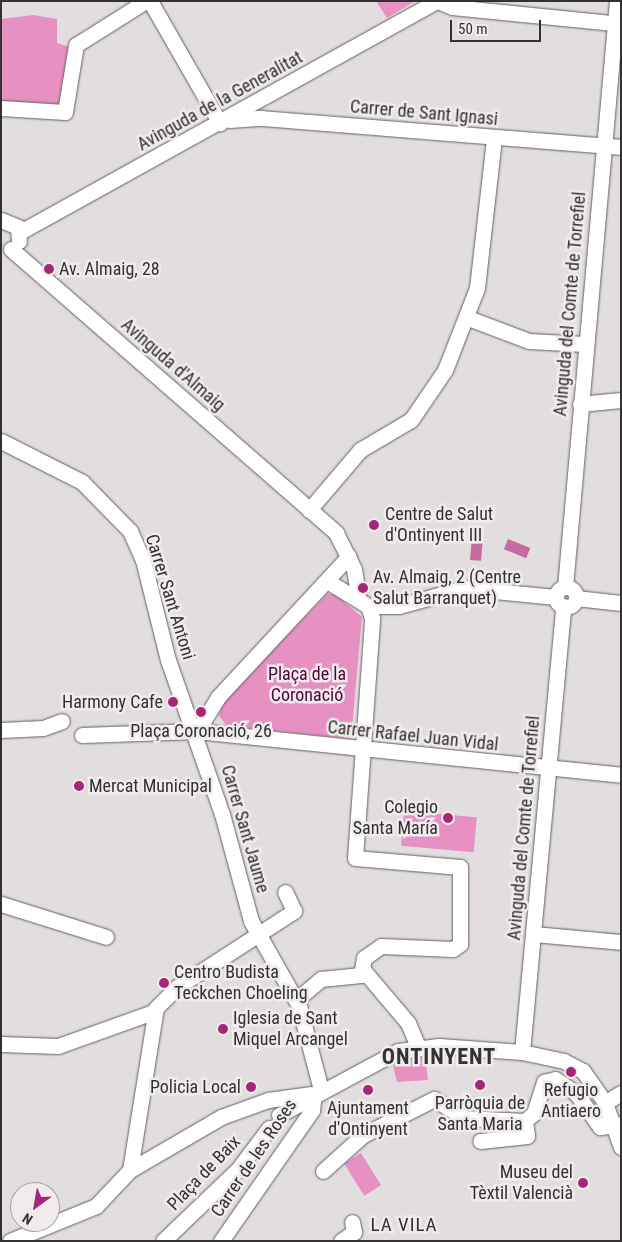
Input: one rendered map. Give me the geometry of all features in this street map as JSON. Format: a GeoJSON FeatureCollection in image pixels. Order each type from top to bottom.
{"type":"FeatureCollection","features":[{"type":"Feature","properties":{"kind":"street"},"geometry":{"type":"LineString","coordinates":[[1,108],[57,114],[67,109],[76,45],[148,1],[221,122]]}},
{"type":"Feature","properties":{"kind":"street"},"geometry":{"type":"LineString","coordinates":[[438,1],[618,24]]}},
{"type":"Feature","properties":{"kind":"street","name":"Avinguda de la Generalitat"},"geometry":{"type":"LineString","coordinates":[[20,232],[438,1]]}},
{"type":"Feature","properties":{"kind":"street","name":"Avinguda del Comte de Torrefiel"},"geometry":{"type":"LineString","coordinates":[[522,1052],[561,597],[603,149],[618,24],[617,1]]}},
{"type":"Feature","properties":{"kind":"street","name":"Carrer de Sant Ignasi"},"geometry":{"type":"LineString","coordinates":[[221,122],[261,118],[603,149],[621,147]]}},
{"type":"Feature","properties":{"kind":"street"},"geometry":{"type":"LineString","coordinates":[[309,510],[360,450],[389,436],[417,414],[441,378],[468,318],[477,288],[494,138]]}},
{"type":"Feature","properties":{"kind":"street"},"geometry":{"type":"LineString","coordinates":[[1,220],[14,223],[20,232],[6,250]]}},
{"type":"Feature","properties":{"kind":"street","name":"Avinguda d'Almaig"},"geometry":{"type":"LineString","coordinates":[[6,250],[309,510],[343,541],[349,556]]}},
{"type":"Feature","properties":{"kind":"street"},"geometry":{"type":"LineString","coordinates":[[468,318],[529,341],[585,344]]}},
{"type":"Feature","properties":{"kind":"street"},"geometry":{"type":"LineString","coordinates":[[580,404],[621,400]]}},
{"type":"Feature","properties":{"kind":"street","name":"Carrer Sant Antoni"},"geometry":{"type":"LineString","coordinates":[[1,441],[82,482],[130,531],[143,560],[168,660],[196,731]]}},
{"type":"Feature","properties":{"kind":"street","name":"Carrer Sant Antoni"},"geometry":{"type":"LineString","coordinates":[[1,448],[36,458]]}},
{"type":"Feature","properties":{"kind":"street"},"geometry":{"type":"LineString","coordinates":[[196,731],[207,712],[349,556]]}},
{"type":"Feature","properties":{"kind":"street"},"geometry":{"type":"LineString","coordinates":[[296,1000],[321,979],[357,977],[364,965],[381,946],[458,948],[462,870],[457,866],[355,858],[365,751],[372,623],[349,556]]}},
{"type":"Feature","properties":{"kind":"street"},"geometry":{"type":"LineString","coordinates":[[328,581],[364,603],[399,606],[464,588],[561,597],[571,606],[576,598],[621,602]]}},
{"type":"Feature","properties":{"kind":"street"},"geometry":{"type":"LineString","coordinates":[[207,712],[215,728],[231,735]]}},
{"type":"Feature","properties":{"kind":"street"},"geometry":{"type":"LineString","coordinates":[[1,730],[49,727],[62,721]]}},
{"type":"Feature","properties":{"kind":"street","name":"Carrer Rafael Juan Vidal"},"geometry":{"type":"LineString","coordinates":[[82,735],[196,731],[365,751],[621,775]]}},
{"type":"Feature","properties":{"kind":"street","name":"Carrer Sant Jaume"},"geometry":{"type":"LineString","coordinates":[[196,731],[259,937],[296,1000],[317,1092]]}},
{"type":"Feature","properties":{"kind":"street"},"geometry":{"type":"LineString","coordinates":[[1,1044],[58,1046],[153,1012],[177,987],[259,937],[294,911],[285,892]]}},
{"type":"Feature","properties":{"kind":"street"},"geometry":{"type":"LineString","coordinates":[[1,904],[106,937]]}},
{"type":"Feature","properties":{"kind":"street"},"geometry":{"type":"LineString","coordinates":[[533,934],[621,942]]}},
{"type":"Feature","properties":{"kind":"street"},"geometry":{"type":"LineString","coordinates":[[364,965],[408,1023],[418,1046]]}},
{"type":"Feature","properties":{"kind":"street"},"geometry":{"type":"LineString","coordinates":[[130,1170],[153,1012]]}},
{"type":"Feature","properties":{"kind":"street"},"geometry":{"type":"LineString","coordinates":[[279,1115],[317,1092],[388,1054],[418,1046],[522,1052],[576,1065],[605,1103],[619,1135]]}},
{"type":"Feature","properties":{"kind":"street"},"geometry":{"type":"LineString","coordinates":[[323,1170],[363,1135],[434,1099],[460,1116],[525,1121],[534,1113],[544,1082],[555,1079],[576,1093],[598,1126],[619,1135]]}},
{"type":"Feature","properties":{"kind":"street"},"geometry":{"type":"LineString","coordinates":[[10,1241],[96,1206],[130,1170],[221,1117],[276,1098],[317,1092]]}},
{"type":"Feature","properties":{"kind":"street","name":"Carrer de les Roses"},"geometry":{"type":"LineString","coordinates":[[221,1241],[312,1110],[317,1092]]}},
{"type":"Feature","properties":{"kind":"street"},"geometry":{"type":"LineString","coordinates":[[605,1103],[621,1093]]}},
{"type":"Feature","properties":{"kind":"street"},"geometry":{"type":"LineString","coordinates":[[477,1118],[480,1145],[527,1136],[525,1121]]}},
{"type":"Feature","properties":{"kind":"street","name":"Plaça de Baix"},"geometry":{"type":"LineString","coordinates":[[163,1241],[239,1168],[269,1128]]}},
{"type":"Feature","properties":{"kind":"street"},"geometry":{"type":"LineString","coordinates":[[341,1241],[354,1232],[352,1222]]}},
{"type":"Feature","properties":{"kind":"green space"},"geometry":{"type":"Polygon","coordinates":[[[376,1],[415,1],[387,18],[376,1]]]}},
{"type":"Feature","properties":{"kind":"green space"},"geometry":{"type":"Polygon","coordinates":[[[33,15],[57,19],[57,43],[69,47],[64,97],[56,108],[1,102],[1,19],[33,15]]]}},
{"type":"Feature","properties":{"kind":"green space","name":"Plaça de la Coronació"},"geometry":{"type":"Polygon","coordinates":[[[327,594],[335,594],[362,617],[351,739],[227,726],[219,716],[223,702],[327,594]]]}},
{"type":"Feature","properties":{"kind":"green space"},"geometry":{"type":"Polygon","coordinates":[[[404,811],[477,817],[474,852],[401,846],[404,811]]]}},
{"type":"Feature","properties":{"kind":"green space"},"geometry":{"type":"Polygon","coordinates":[[[425,1055],[428,1080],[397,1082],[392,1062],[425,1055]]]}},
{"type":"Feature","properties":{"kind":"green space"},"geometry":{"type":"Polygon","coordinates":[[[361,1153],[381,1185],[364,1196],[344,1164],[361,1153]]]}},
{"type":"Feature","properties":{"kind":"shaded area"},"geometry":{"type":"Polygon","coordinates":[[[472,537],[483,538],[481,561],[470,560],[472,537]]]}},
{"type":"Feature","properties":{"kind":"shaded area"},"geometry":{"type":"Polygon","coordinates":[[[508,539],[530,548],[526,558],[504,549],[508,539]]]}},
{"type":"Feature","properties":{"kind":"place","name":"Av. Almaig, 28"},"geometry":{"type":"Point","coordinates":[49,269]}},
{"type":"Feature","properties":{"kind":"place","name":"Centre de Salut d'Ontinyent III"},"geometry":{"type":"Point","coordinates":[374,525]}},
{"type":"Feature","properties":{"kind":"place","name":"Av. Almaig, 2 (Centre Salut Barranquet)"},"geometry":{"type":"Point","coordinates":[363,588]}},
{"type":"Feature","properties":{"kind":"place","name":"Harmony Cafe"},"geometry":{"type":"Point","coordinates":[173,702]}},
{"type":"Feature","properties":{"kind":"place","name":"Plaça Coronació, 26"},"geometry":{"type":"Point","coordinates":[201,712]}},
{"type":"Feature","properties":{"kind":"place","name":"Mercat Municipal"},"geometry":{"type":"Point","coordinates":[79,786]}},
{"type":"Feature","properties":{"kind":"place","name":"Colegio Santa María"},"geometry":{"type":"Point","coordinates":[448,818]}},
{"type":"Feature","properties":{"kind":"place","name":"Centro Budista Teckchen Choeling"},"geometry":{"type":"Point","coordinates":[164,983]}},
{"type":"Feature","properties":{"kind":"place","name":"Iglesia de Sant Miquel Arcangel"},"geometry":{"type":"Point","coordinates":[223,1029]}},
{"type":"Feature","properties":{"kind":"place","name":"Refugio Antiaero"},"geometry":{"type":"Point","coordinates":[571,1072]}},
{"type":"Feature","properties":{"kind":"place","name":"Parròquia de Santa Maria"},"geometry":{"type":"Point","coordinates":[480,1085]}},
{"type":"Feature","properties":{"kind":"place","name":"Policia Local"},"geometry":{"type":"Point","coordinates":[251,1087]}},
{"type":"Feature","properties":{"kind":"place","name":"Ajuntament d'Ontinyent"},"geometry":{"type":"Point","coordinates":[368,1090]}},
{"type":"Feature","properties":{"kind":"place","name":"Museu del Tèxtil Valencià"},"geometry":{"type":"Point","coordinates":[583,1183]}},
{"type":"Feature","properties":{"kind":"district","name":"ONTINYENT"},"geometry":{"type":"Point","coordinates":[439,1057]}},
{"type":"Feature","properties":{"kind":"district","name":"LA VILA"},"geometry":{"type":"Point","coordinates":[404,1225]}}]}
